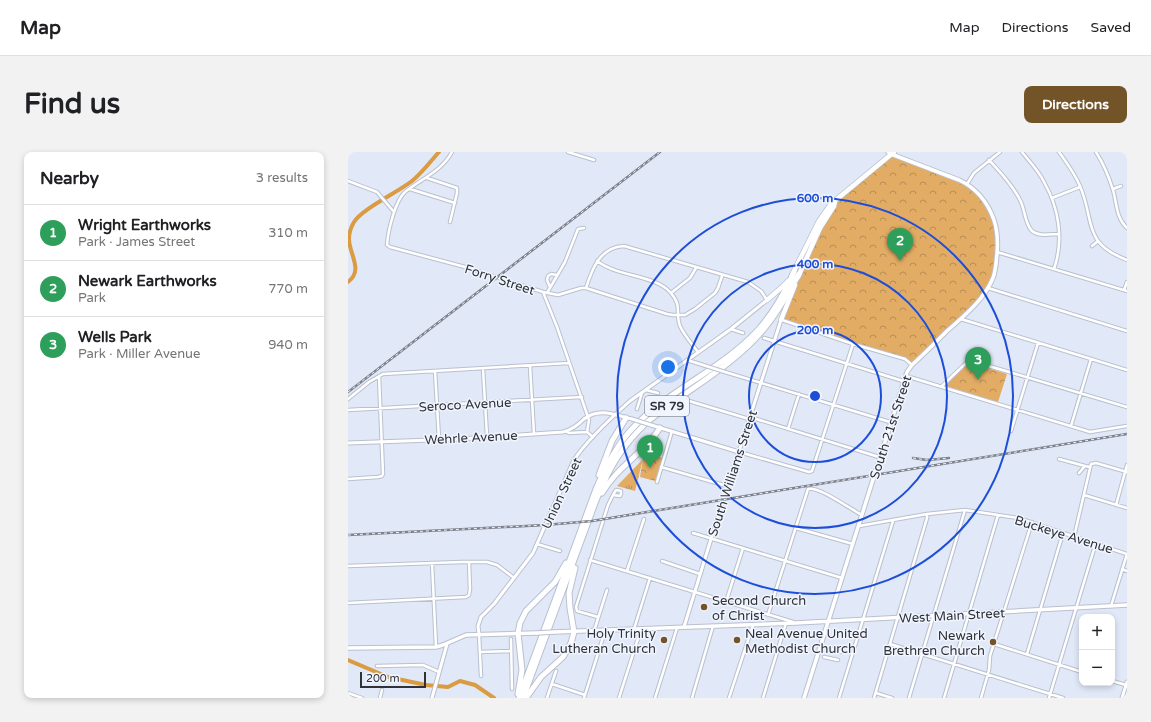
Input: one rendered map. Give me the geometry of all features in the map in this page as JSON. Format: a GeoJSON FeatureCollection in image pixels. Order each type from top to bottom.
{"type":"FeatureCollection","features":[{"type":"Feature","properties":{"kind":"highway","name":"SR 79"},"geometry":{"type":"LineString","coordinates":[[518,698],[576,550],[613,463],[633,435],[651,418],[729,361],[757,337],[779,310],[820,228],[834,206],[835,201],[891,152]]}},
{"type":"Feature","properties":{"kind":"highway","name":"SR 79"},"geometry":{"type":"LineString","coordinates":[[523,698],[576,550],[593,497],[609,461],[617,448],[630,432],[651,412],[750,338],[766,321],[797,273]]}},
{"type":"Feature","properties":{"kind":"highway"},"geometry":{"type":"LineString","coordinates":[[767,300],[797,273]]}},
{"type":"Feature","properties":{"kind":"highway"},"geometry":{"type":"LineString","coordinates":[[781,320],[797,273]]}},
{"type":"Feature","properties":{"kind":"highway"},"geometry":{"type":"LineString","coordinates":[[593,497],[592,492],[610,448],[616,434],[626,418]]}},
{"type":"Feature","properties":{"kind":"highway"},"geometry":{"type":"LineString","coordinates":[[591,514],[610,481],[644,449],[660,428]]}},
{"type":"Feature","properties":{"kind":"highway"},"geometry":{"type":"LineString","coordinates":[[518,698],[522,670],[518,633],[520,623],[526,611],[555,582],[570,553],[576,550],[579,557],[569,593],[574,632],[571,643],[565,655],[540,677],[526,698]]}},
{"type":"Feature","properties":{"kind":"main road","name":"South 21st Street"},"geometry":{"type":"LineString","coordinates":[[804,698],[905,376],[912,365],[961,319],[988,288],[995,271],[998,236],[991,212],[976,191],[967,184],[891,152]]}},
{"type":"Feature","properties":{"kind":"main road","name":"West Main Street"},"geometry":{"type":"LineString","coordinates":[[348,648],[436,647],[447,644],[462,636],[479,634],[786,624],[1127,605]]}},
{"type":"Feature","properties":{"kind":"street"},"geometry":{"type":"LineString","coordinates":[[348,182],[380,193],[394,212],[404,194],[443,165],[452,152]]}},
{"type":"Feature","properties":{"kind":"street"},"geometry":{"type":"LineString","coordinates":[[568,152],[594,160]]}},
{"type":"Feature","properties":{"kind":"street"},"geometry":{"type":"LineString","coordinates":[[967,184],[974,173],[1000,152]]}},
{"type":"Feature","properties":{"kind":"street"},"geometry":{"type":"LineString","coordinates":[[1022,152],[1044,182],[1052,198],[1058,220],[1059,234],[1058,253],[1054,268]]}},
{"type":"Feature","properties":{"kind":"street"},"geometry":{"type":"LineString","coordinates":[[1059,152],[1080,187],[1090,224],[1098,241],[1110,252],[1127,260]]}},
{"type":"Feature","properties":{"kind":"street"},"geometry":{"type":"LineString","coordinates":[[1102,152],[1097,153],[1112,189],[1120,220],[1127,228]]}},
{"type":"Feature","properties":{"kind":"street"},"geometry":{"type":"LineString","coordinates":[[989,160],[1021,201],[1031,230],[1038,234],[1059,234]]}},
{"type":"Feature","properties":{"kind":"street"},"geometry":{"type":"LineString","coordinates":[[427,177],[458,190],[450,222]]}},
{"type":"Feature","properties":{"kind":"street"},"geometry":{"type":"LineString","coordinates":[[1112,189],[1121,186]]}},
{"type":"Feature","properties":{"kind":"street"},"geometry":{"type":"LineString","coordinates":[[1052,198],[1080,187]]}},
{"type":"Feature","properties":{"kind":"street"},"geometry":{"type":"LineString","coordinates":[[410,189],[455,203]]}},
{"type":"Feature","properties":{"kind":"street","name":"Forry Street"},"geometry":{"type":"LineString","coordinates":[[394,212],[387,244],[389,246],[465,267],[543,292],[557,327],[588,416]]}},
{"type":"Feature","properties":{"kind":"street"},"geometry":{"type":"LineString","coordinates":[[547,293],[569,254],[578,229],[584,228]]}},
{"type":"Feature","properties":{"kind":"street"},"geometry":{"type":"LineString","coordinates":[[1092,246],[1098,241]]}},
{"type":"Feature","properties":{"kind":"street"},"geometry":{"type":"LineString","coordinates":[[586,288],[592,269],[598,261],[611,249],[624,246],[722,276],[748,282],[761,291],[767,300]]}},
{"type":"Feature","properties":{"kind":"street"},"geometry":{"type":"LineString","coordinates":[[997,252],[1126,291],[1127,282]]}},
{"type":"Feature","properties":{"kind":"street"},"geometry":{"type":"LineString","coordinates":[[598,261],[610,269],[661,285],[671,293],[678,305],[679,323],[681,329],[698,352]]}},
{"type":"Feature","properties":{"kind":"street"},"geometry":{"type":"LineString","coordinates":[[671,293],[690,278],[696,268]]}},
{"type":"Feature","properties":{"kind":"street"},"geometry":{"type":"LineString","coordinates":[[550,287],[547,277],[551,274],[557,275]]}},
{"type":"Feature","properties":{"kind":"street"},"geometry":{"type":"LineString","coordinates":[[543,292],[558,295],[581,288],[586,288],[667,314],[679,315],[689,313],[711,297],[718,288],[722,276]]}},
{"type":"Feature","properties":{"kind":"street"},"geometry":{"type":"LineString","coordinates":[[988,288],[1127,331]]}},
{"type":"Feature","properties":{"kind":"street","name":"Union Street"},"geometry":{"type":"LineString","coordinates":[[479,634],[478,626],[480,619],[495,603],[530,558],[574,460],[615,414],[630,401],[767,300]]}},
{"type":"Feature","properties":{"kind":"street"},"geometry":{"type":"LineString","coordinates":[[961,319],[1127,370]]}},
{"type":"Feature","properties":{"kind":"street"},"geometry":{"type":"LineString","coordinates":[[781,320],[853,344],[905,359],[912,365]]}},
{"type":"Feature","properties":{"kind":"street","name":"South Williams Street"},"geometry":{"type":"LineString","coordinates":[[684,627],[727,486],[781,320]]}},
{"type":"Feature","properties":{"kind":"street"},"geometry":{"type":"LineString","coordinates":[[731,328],[744,332]]}},
{"type":"Feature","properties":{"kind":"street"},"geometry":{"type":"LineString","coordinates":[[764,338],[903,381]]}},
{"type":"Feature","properties":{"kind":"street"},"geometry":{"type":"LineString","coordinates":[[1012,432],[1038,343]]}},
{"type":"Feature","properties":{"kind":"street"},"geometry":{"type":"LineString","coordinates":[[567,432],[588,416],[599,412],[615,414],[809,472],[813,469],[853,344]]}},
{"type":"Feature","properties":{"kind":"street"},"geometry":{"type":"LineString","coordinates":[[1071,426],[1091,359]]}},
{"type":"Feature","properties":{"kind":"street"},"geometry":{"type":"LineString","coordinates":[[686,360],[890,422]]}},
{"type":"Feature","properties":{"kind":"street"},"geometry":{"type":"LineString","coordinates":[[941,387],[970,361],[1127,407]]}},
{"type":"Feature","properties":{"kind":"street"},"geometry":{"type":"LineString","coordinates":[[348,399],[379,376],[392,373],[569,364]]}},
{"type":"Feature","properties":{"kind":"street"},"geometry":{"type":"LineString","coordinates":[[530,366],[534,434]]}},
{"type":"Feature","properties":{"kind":"street"},"geometry":{"type":"LineString","coordinates":[[483,369],[487,436]]}},
{"type":"Feature","properties":{"kind":"street"},"geometry":{"type":"LineString","coordinates":[[435,371],[439,439]]}},
{"type":"Feature","properties":{"kind":"street"},"geometry":{"type":"LineString","coordinates":[[348,479],[378,477],[382,476],[383,474],[379,376]]}},
{"type":"Feature","properties":{"kind":"street"},"geometry":{"type":"LineString","coordinates":[[905,376],[1090,432],[1127,426]]}},
{"type":"Feature","properties":{"kind":"street"},"geometry":{"type":"LineString","coordinates":[[646,390],[658,393]]}},
{"type":"Feature","properties":{"kind":"street"},"geometry":{"type":"LineString","coordinates":[[637,409],[642,393]]}},
{"type":"Feature","properties":{"kind":"street"},"geometry":{"type":"LineString","coordinates":[[788,429],[799,394]]}},
{"type":"Feature","properties":{"kind":"street","name":"Seroco Avenue"},"geometry":{"type":"LineString","coordinates":[[348,410],[582,397]]}},
{"type":"Feature","properties":{"kind":"street"},"geometry":{"type":"LineString","coordinates":[[689,401],[879,457]]}},
{"type":"Feature","properties":{"kind":"street"},"geometry":{"type":"LineString","coordinates":[[587,432],[590,422],[588,416]]}},
{"type":"Feature","properties":{"kind":"street"},"geometry":{"type":"LineString","coordinates":[[657,482],[672,431]]}},
{"type":"Feature","properties":{"kind":"street"},"geometry":{"type":"LineString","coordinates":[[567,432],[587,432],[593,438]]}},
{"type":"Feature","properties":{"kind":"street","name":"Wehrle Avenue"},"geometry":{"type":"LineString","coordinates":[[348,443],[460,439],[487,436],[567,432]]}},
{"type":"Feature","properties":{"kind":"street"},"geometry":{"type":"LineString","coordinates":[[1059,459],[1090,467]]}},
{"type":"Feature","properties":{"kind":"street"},"geometry":{"type":"LineString","coordinates":[[1074,537],[1091,464],[1094,462],[1126,472]]}},
{"type":"Feature","properties":{"kind":"street"},"geometry":{"type":"LineString","coordinates":[[1079,473],[1085,466]]}},
{"type":"Feature","properties":{"kind":"street"},"geometry":{"type":"LineString","coordinates":[[1116,505],[1127,466]]}},
{"type":"Feature","properties":{"kind":"street"},"geometry":{"type":"LineString","coordinates":[[661,467],[727,486]]}},
{"type":"Feature","properties":{"kind":"street"},"geometry":{"type":"LineString","coordinates":[[768,614],[807,491],[810,488],[824,493],[862,515]]}},
{"type":"Feature","properties":{"kind":"street"},"geometry":{"type":"LineString","coordinates":[[598,617],[579,612],[576,609],[590,560],[608,505],[613,495]]}},
{"type":"Feature","properties":{"kind":"street"},"geometry":{"type":"LineString","coordinates":[[1084,495],[1127,508]]}},
{"type":"Feature","properties":{"kind":"street"},"geometry":{"type":"LineString","coordinates":[[909,698],[965,510]]}},
{"type":"Feature","properties":{"kind":"street","name":"Buckeye Avenue"},"geometry":{"type":"LineString","coordinates":[[858,526],[926,514],[965,510],[1032,522],[1127,554]]}},
{"type":"Feature","properties":{"kind":"street"},"geometry":{"type":"LineString","coordinates":[[874,698],[927,518],[926,514]]}},
{"type":"Feature","properties":{"kind":"street"},"geometry":{"type":"LineString","coordinates":[[944,698],[998,515]]}},
{"type":"Feature","properties":{"kind":"street"},"geometry":{"type":"LineString","coordinates":[[628,571],[644,519]]}},
{"type":"Feature","properties":{"kind":"street"},"geometry":{"type":"LineString","coordinates":[[839,698],[893,521]]}},
{"type":"Feature","properties":{"kind":"street"},"geometry":{"type":"LineString","coordinates":[[980,698],[988,675],[990,656],[1032,522]]}},
{"type":"Feature","properties":{"kind":"street"},"geometry":{"type":"LineString","coordinates":[[796,528],[853,545]]}},
{"type":"Feature","properties":{"kind":"street"},"geometry":{"type":"LineString","coordinates":[[693,533],[842,578]]}},
{"type":"Feature","properties":{"kind":"street"},"geometry":{"type":"LineString","coordinates":[[1027,654],[1063,533]]}},
{"type":"Feature","properties":{"kind":"street"},"geometry":{"type":"LineString","coordinates":[[536,544],[560,551]]}},
{"type":"Feature","properties":{"kind":"street"},"geometry":{"type":"LineString","coordinates":[[1049,698],[1094,549],[1094,544]]}},
{"type":"Feature","properties":{"kind":"street"},"geometry":{"type":"LineString","coordinates":[[726,602],[743,548]]}},
{"type":"Feature","properties":{"kind":"street"},"geometry":{"type":"LineString","coordinates":[[1111,606],[1127,554]]}},
{"type":"Feature","properties":{"kind":"street"},"geometry":{"type":"LineString","coordinates":[[590,560],[796,623]]}},
{"type":"Feature","properties":{"kind":"street"},"geometry":{"type":"LineString","coordinates":[[662,561],[700,574]]}},
{"type":"Feature","properties":{"kind":"street"},"geometry":{"type":"LineString","coordinates":[[348,603],[462,598],[468,596],[470,592],[469,562]]}},
{"type":"Feature","properties":{"kind":"street"},"geometry":{"type":"LineString","coordinates":[[348,566],[469,562],[494,564],[514,578]]}},
{"type":"Feature","properties":{"kind":"street"},"geometry":{"type":"LineString","coordinates":[[432,563],[436,647]]}},
{"type":"Feature","properties":{"kind":"street"},"geometry":{"type":"LineString","coordinates":[[1122,569],[1127,570]]}},
{"type":"Feature","properties":{"kind":"street"},"geometry":{"type":"LineString","coordinates":[[634,629],[650,578]]}},
{"type":"Feature","properties":{"kind":"street"},"geometry":{"type":"LineString","coordinates":[[594,631],[607,590]]}},
{"type":"Feature","properties":{"kind":"street"},"geometry":{"type":"LineString","coordinates":[[763,698],[786,624]]}},
{"type":"Feature","properties":{"kind":"street"},"geometry":{"type":"LineString","coordinates":[[729,698],[753,625]]}},
{"type":"Feature","properties":{"kind":"street"},"geometry":{"type":"LineString","coordinates":[[692,698],[714,626]]}},
{"type":"Feature","properties":{"kind":"street"},"geometry":{"type":"LineString","coordinates":[[655,698],[677,627]]}},
{"type":"Feature","properties":{"kind":"street"},"geometry":{"type":"LineString","coordinates":[[619,698],[641,629]]}},
{"type":"Feature","properties":{"kind":"street"},"geometry":{"type":"LineString","coordinates":[[552,684],[585,696],[605,630]]}},
{"type":"Feature","properties":{"kind":"street"},"geometry":{"type":"LineString","coordinates":[[479,634],[481,676]]}},
{"type":"Feature","properties":{"kind":"street"},"geometry":{"type":"LineString","coordinates":[[511,639],[512,689]]}},
{"type":"Feature","properties":{"kind":"street"},"geometry":{"type":"LineString","coordinates":[[432,698],[447,644]]}},
{"type":"Feature","properties":{"kind":"street"},"geometry":{"type":"LineString","coordinates":[[890,644],[1063,698]]}},
{"type":"Feature","properties":{"kind":"street"},"geometry":{"type":"LineString","coordinates":[[994,644],[1079,671]]}},
{"type":"Feature","properties":{"kind":"street"},"geometry":{"type":"LineString","coordinates":[[830,648],[841,652]]}},
{"type":"Feature","properties":{"kind":"street"},"geometry":{"type":"LineString","coordinates":[[480,652],[511,651]]}},
{"type":"Feature","properties":{"kind":"street"},"geometry":{"type":"LineString","coordinates":[[824,657],[838,660]]}},
{"type":"Feature","properties":{"kind":"street"},"geometry":{"type":"LineString","coordinates":[[377,666],[422,665],[440,672]]}},
{"type":"Feature","properties":{"kind":"street"},"geometry":{"type":"LineString","coordinates":[[548,698],[556,671]]}},
{"type":"Feature","properties":{"kind":"street"},"geometry":{"type":"LineString","coordinates":[[1115,682],[1127,684],[1122,698]]}},
{"type":"Feature","properties":{"kind":"street"},"geometry":{"type":"LineString","coordinates":[[380,698],[382,690]]}},
{"type":"Feature","properties":{"kind":"street"},"geometry":{"type":"LineString","coordinates":[[348,693],[362,698]]}},
{"type":"Feature","properties":{"kind":"street"},"geometry":{"type":"LineString","coordinates":[[876,693],[892,698]]}},
{"type":"Feature","properties":{"kind":"green space"},"geometry":{"type":"Polygon","coordinates":[[[891,154],[967,184],[988,207],[998,236],[993,278],[980,299],[912,365],[905,359],[853,344],[781,320],[795,285],[835,201],[891,154]]]}},
{"type":"Feature","properties":{"kind":"green space"},"geometry":{"type":"Polygon","coordinates":[[[969,362],[1007,374],[998,402],[945,386],[969,362]]]}},
{"type":"Feature","properties":{"kind":"green space"},"geometry":{"type":"Polygon","coordinates":[[[648,453],[663,458],[655,481],[640,477],[643,459],[648,453]]]}},
{"type":"Feature","properties":{"kind":"green space"},"geometry":{"type":"Polygon","coordinates":[[[643,459],[635,491],[617,486],[643,459]]]}},
{"type":"Feature","properties":{"kind":"waterway"},"geometry":{"type":"LineString","coordinates":[[348,282],[353,277],[355,272],[349,239],[350,230],[354,222],[372,206],[412,181],[423,171],[439,152]]}},
{"type":"Feature","properties":{"kind":"waterway"},"geometry":{"type":"LineString","coordinates":[[348,660],[388,677],[426,685],[448,687],[460,681],[475,685],[494,698]]}},
{"type":"Feature","properties":{"kind":"railway"},"geometry":{"type":"LineString","coordinates":[[348,392],[660,152]]}},
{"type":"Feature","properties":{"kind":"railway"},"geometry":{"type":"LineString","coordinates":[[348,535],[545,525],[592,521],[1127,434]]}},
{"type":"Feature","properties":{"kind":"railway"},"geometry":{"type":"LineString","coordinates":[[913,458],[927,460],[949,458]]}},
{"type":"Feature","properties":{"kind":"place","name":"Newark Earthworks"},"geometry":{"type":"Point","coordinates":[900,261]}},
{"type":"Feature","properties":{"kind":"place","name":"Wells Park"},"geometry":{"type":"Point","coordinates":[978,380]}},
{"type":"Feature","properties":{"kind":"place","name":"Wright Earthworks"},"geometry":{"type":"Point","coordinates":[650,468]}},
{"type":"Feature","properties":{"kind":"place","name":"Second Church of Christ"},"geometry":{"type":"Point","coordinates":[704,607]}},
{"type":"Feature","properties":{"kind":"place","name":"Holy Trinity Lutheran Church"},"geometry":{"type":"Point","coordinates":[664,640]}},
{"type":"Feature","properties":{"kind":"place","name":"Neal Avenue United Methodist Church"},"geometry":{"type":"Point","coordinates":[737,640]}},
{"type":"Feature","properties":{"kind":"place","name":"Newark Brethren Church"},"geometry":{"type":"Point","coordinates":[993,642]}}]}
